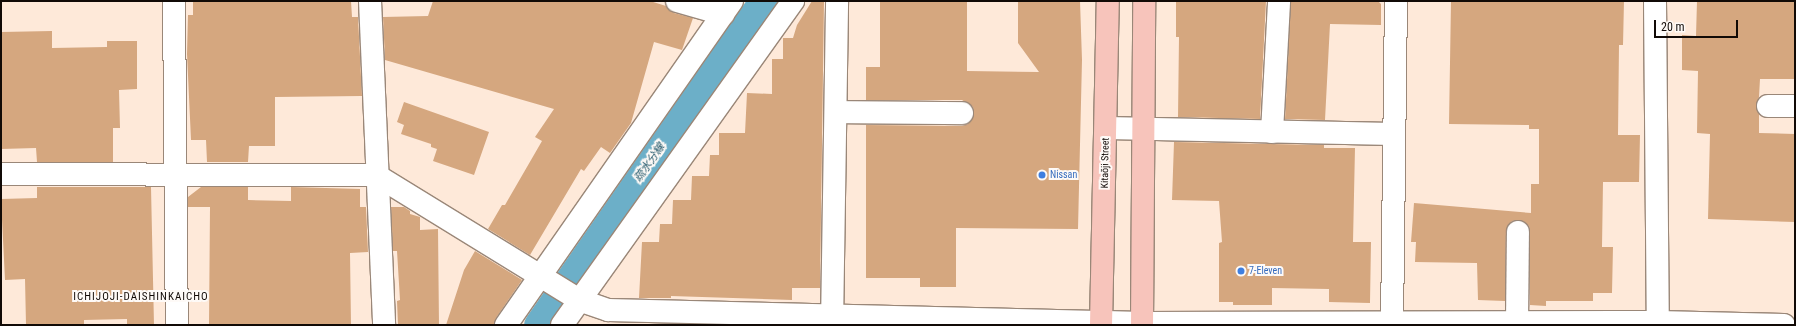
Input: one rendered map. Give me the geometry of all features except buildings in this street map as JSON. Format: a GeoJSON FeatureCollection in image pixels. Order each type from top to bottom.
{"type":"FeatureCollection","features":[{"type":"Feature","properties":{"kind":"main road","name":"Kitaōji Street"},"geometry":{"type":"LineString","coordinates":[[1101,324],[1108,1]]}},
{"type":"Feature","properties":{"kind":"main road"},"geometry":{"type":"LineString","coordinates":[[1142,324],[1144,1]]}},
{"type":"Feature","properties":{"kind":"street"},"geometry":{"type":"LineString","coordinates":[[174,1],[177,325]]}},
{"type":"Feature","properties":{"kind":"street"},"geometry":{"type":"LineString","coordinates":[[370,1],[376,175],[384,325]]}},
{"type":"Feature","properties":{"kind":"street"},"geometry":{"type":"LineString","coordinates":[[506,325],[728,8],[677,1]]}},
{"type":"Feature","properties":{"kind":"street"},"geometry":{"type":"LineString","coordinates":[[562,325],[793,1]]}},
{"type":"Feature","properties":{"kind":"street"},"geometry":{"type":"LineString","coordinates":[[833,320],[837,1]]}},
{"type":"Feature","properties":{"kind":"street"},"geometry":{"type":"LineString","coordinates":[[1272,132],[1279,1]]}},
{"type":"Feature","properties":{"kind":"street"},"geometry":{"type":"LineString","coordinates":[[1392,324],[1396,1]]}},
{"type":"Feature","properties":{"kind":"street"},"geometry":{"type":"LineString","coordinates":[[1655,1],[1659,323]]}},
{"type":"Feature","properties":{"kind":"street"},"geometry":{"type":"LineString","coordinates":[[1768,106],[1795,106]]}},
{"type":"Feature","properties":{"kind":"street"},"geometry":{"type":"LineString","coordinates":[[836,112],[962,113]]}},
{"type":"Feature","properties":{"kind":"street"},"geometry":{"type":"LineString","coordinates":[[1106,128],[1394,134]]}},
{"type":"Feature","properties":{"kind":"street"},"geometry":{"type":"LineString","coordinates":[[1,174],[376,175],[579,300],[638,318],[1101,324],[1392,324],[1517,322],[1784,325]]}},
{"type":"Feature","properties":{"kind":"street"},"geometry":{"type":"LineString","coordinates":[[1517,322],[1518,232]]}},
{"type":"Feature","properties":{"kind":"waterway","name":"疏水分線"},"geometry":{"type":"LineString","coordinates":[[538,325],[763,1]]}},
{"type":"Feature","properties":{"kind":"place","name":"Nissan"},"geometry":{"type":"Point","coordinates":[1042,175]}},
{"type":"Feature","properties":{"kind":"place","name":"7-Eleven"},"geometry":{"type":"Point","coordinates":[1241,271]}},
{"type":"Feature","properties":{"kind":"district","name":"ICHIJOJI-DAISHINKAICHO"},"geometry":{"type":"Point","coordinates":[141,297]}}]}
